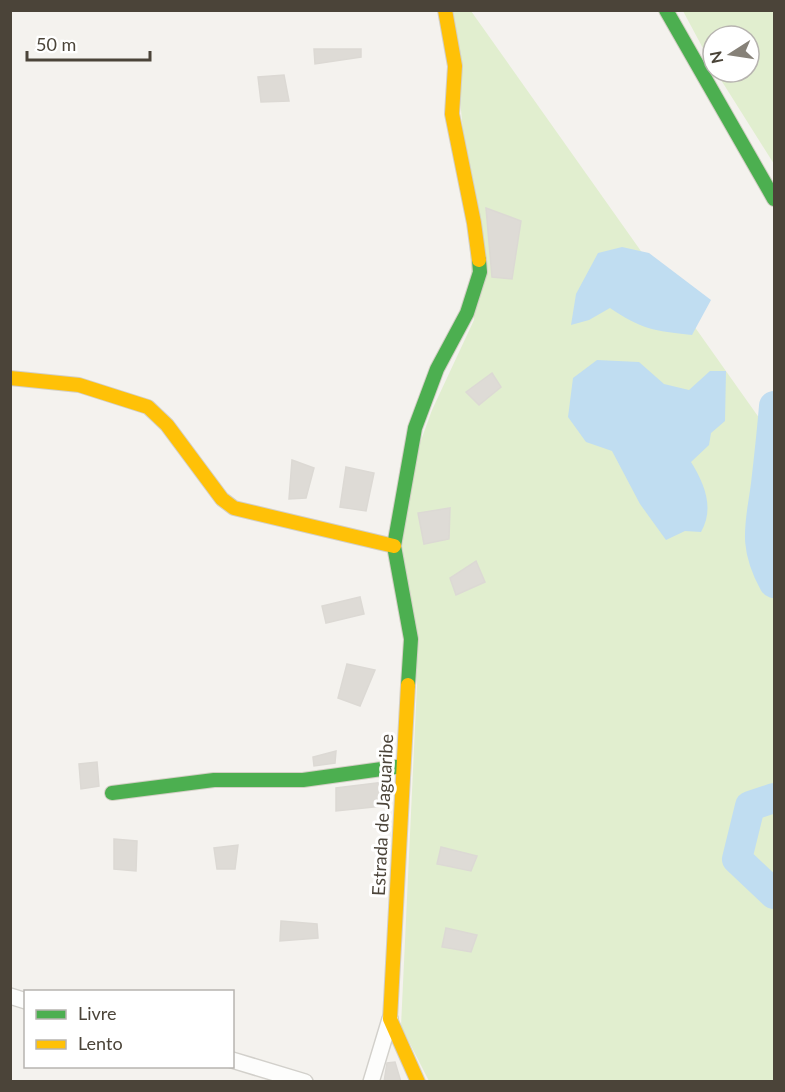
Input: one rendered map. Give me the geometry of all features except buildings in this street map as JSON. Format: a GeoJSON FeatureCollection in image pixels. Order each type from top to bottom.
{"type":"FeatureCollection","features":[{"type":"Feature","properties":{"kind":"street","name":"Estrada de Jaguaribe"},"geometry":{"type":"LineString","coordinates":[[418,1082],[390,1018],[411,639],[394,546],[415,428],[437,369],[467,313],[480,272],[474,223],[452,114],[455,66],[445,10]]}},
{"type":"Feature","properties":{"kind":"street"},"geometry":{"type":"LineString","coordinates":[[666,10],[774,199]]}},
{"type":"Feature","properties":{"kind":"street"},"geometry":{"type":"LineString","coordinates":[[10,378],[79,385],[148,407],[167,425],[222,499],[234,508],[394,546]]}},
{"type":"Feature","properties":{"kind":"street"},"geometry":{"type":"LineString","coordinates":[[112,794],[214,780],[303,780],[403,766]]}},
{"type":"Feature","properties":{"kind":"street"},"geometry":{"type":"LineString","coordinates":[[371,1082],[390,1018]]}},
{"type":"Feature","properties":{"kind":"street"},"geometry":{"type":"LineString","coordinates":[[234,1061],[305,1082]]}},
{"type":"Feature","properties":{"kind":"green space"},"geometry":{"type":"Polygon","coordinates":[[[452,11],[471,11],[774,439],[774,1081],[429,1081],[401,1026],[417,685],[401,550],[411,468],[432,410],[474,320],[463,132],[452,11]]]}},
{"type":"Feature","properties":{"kind":"green space"},"geometry":{"type":"Polygon","coordinates":[[[683,11],[774,11],[774,164],[724,84],[761,84],[761,24],[701,24],[701,45],[683,11]]]}},
{"type":"Feature","properties":{"kind":"water"},"geometry":{"type":"Polygon","coordinates":[[[622,247],[649,253],[711,300],[692,335],[648,328],[610,308],[589,320],[571,325],[576,294],[598,253],[622,247]]]}},
{"type":"Feature","properties":{"kind":"water"},"geometry":{"type":"Polygon","coordinates":[[[597,360],[639,362],[664,384],[689,390],[710,371],[726,371],[725,421],[711,433],[709,445],[691,462],[704,487],[706,496],[707,514],[701,532],[685,531],[666,540],[640,504],[612,451],[586,442],[568,417],[573,378],[597,360]]]}},
{"type":"Feature","properties":{"kind":"waterway"},"geometry":{"type":"LineString","coordinates":[[774,406],[760,534],[763,556],[774,583]]}},
{"type":"Feature","properties":{"kind":"waterway"},"geometry":{"type":"LineString","coordinates":[[774,798],[750,806],[737,859],[774,894]]}},
{"type":"Feature","properties":{"kind":"traffic: fast"},"geometry":{"type":"LineString","coordinates":[[666,10],[774,199]]}},
{"type":"Feature","properties":{"kind":"traffic: fast"},"geometry":{"type":"LineString","coordinates":[[408,685],[411,639],[394,546],[415,428],[437,369],[467,313],[480,272],[479,260]]}},
{"type":"Feature","properties":{"kind":"traffic: fast"},"geometry":{"type":"LineString","coordinates":[[112,793],[214,780],[303,780],[403,766]]}},
{"type":"Feature","properties":{"kind":"traffic: slow"},"geometry":{"type":"LineString","coordinates":[[445,10],[455,66],[452,114],[474,223],[479,260]]}},
{"type":"Feature","properties":{"kind":"traffic: slow"},"geometry":{"type":"LineString","coordinates":[[10,378],[79,385],[148,407],[167,425],[222,499],[234,508],[394,546]]}},
{"type":"Feature","properties":{"kind":"traffic: slow"},"geometry":{"type":"LineString","coordinates":[[408,685],[390,1019],[418,1082]]}}]}
